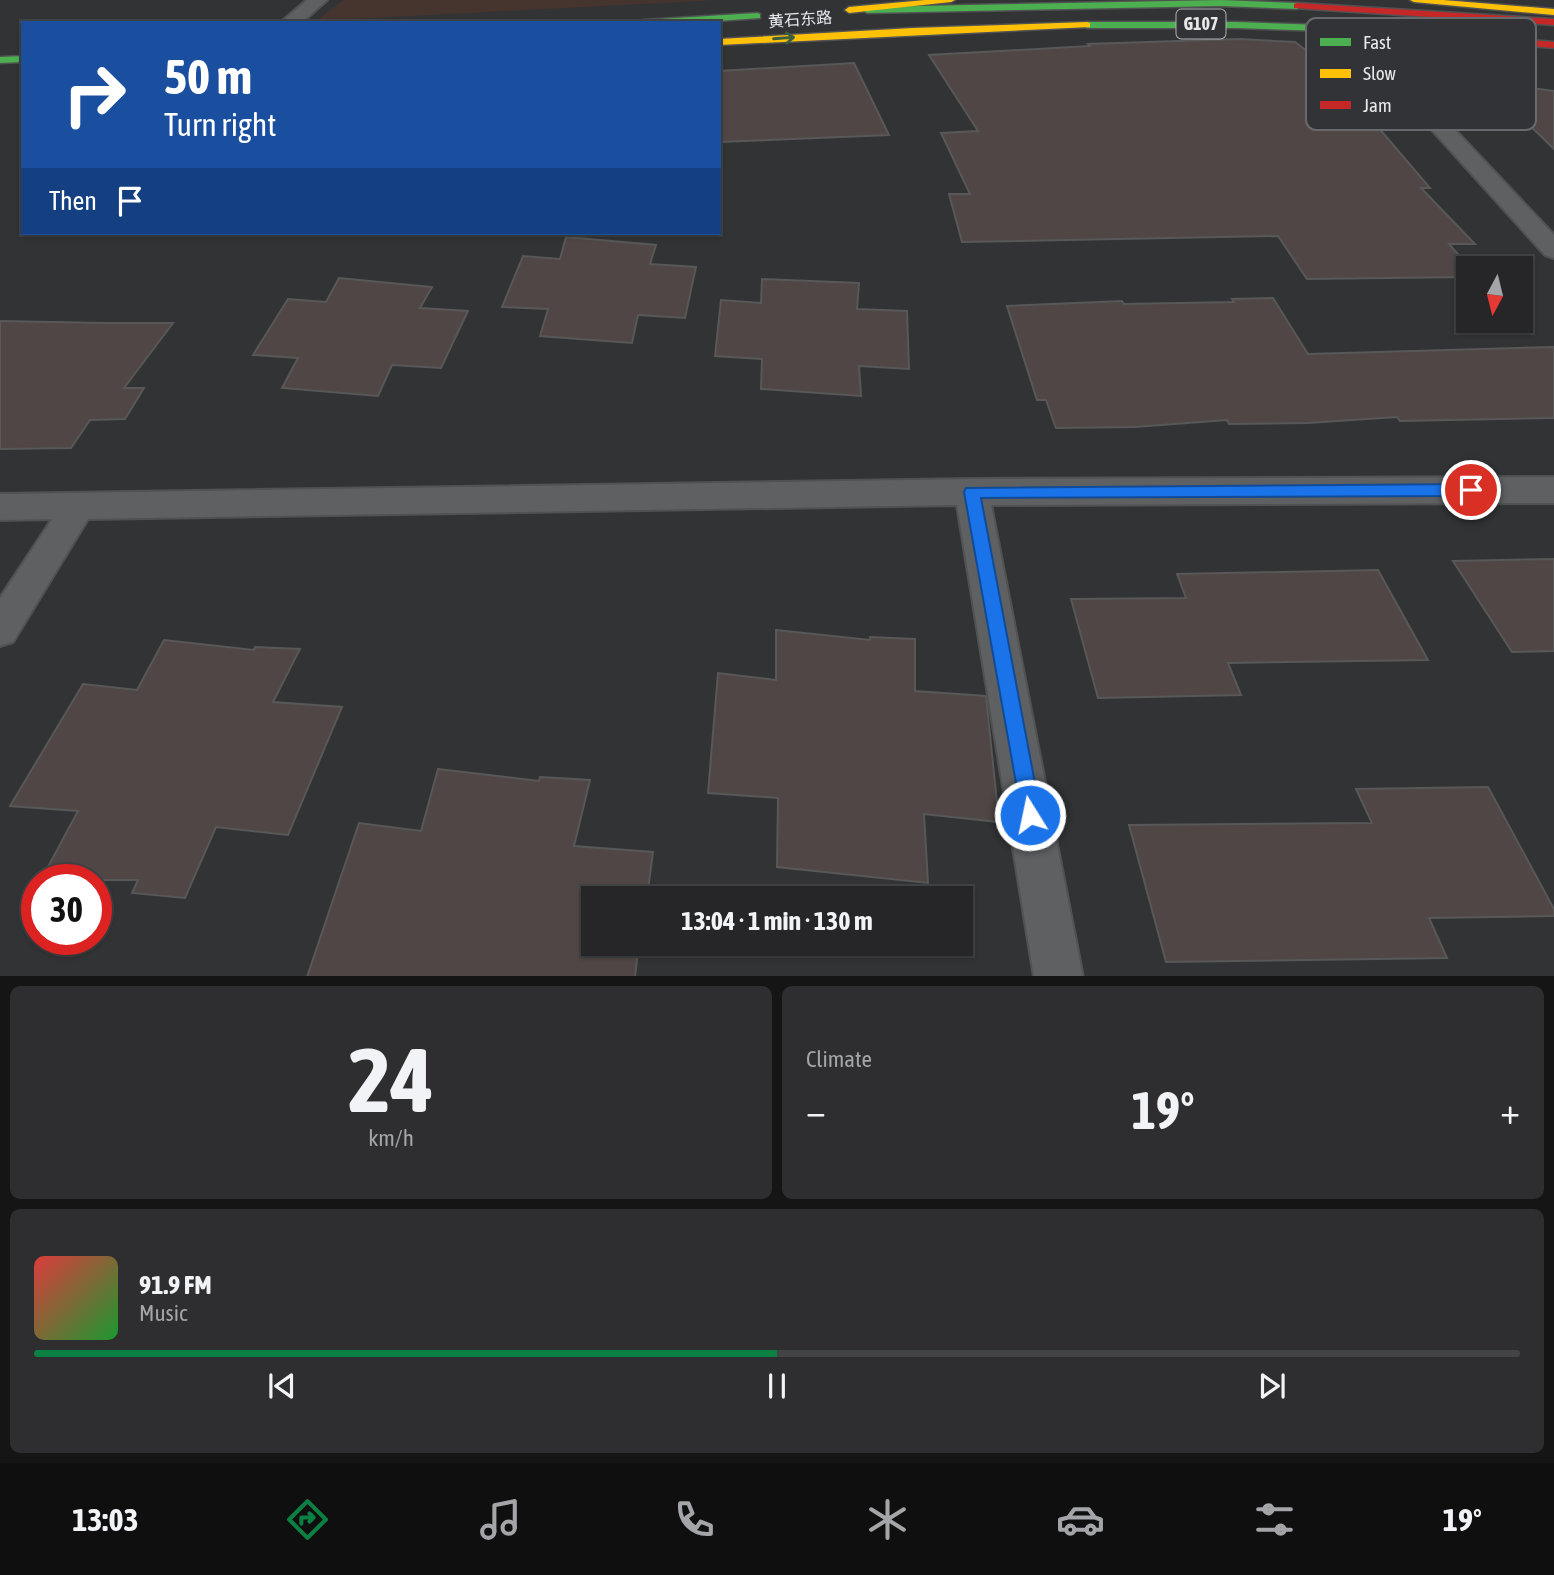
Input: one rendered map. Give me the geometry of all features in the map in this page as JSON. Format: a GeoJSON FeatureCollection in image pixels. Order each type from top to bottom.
{"type":"FeatureCollection","features":[{"type":"Feature","properties":{"kind":"main road","name":"黄石东路"},"geometry":{"type":"LineString","coordinates":[[951,0],[835,11],[1173,3],[1382,18]]}},
{"type":"Feature","properties":{"kind":"main road"},"geometry":{"type":"LineString","coordinates":[[1414,0],[1554,12]]}},
{"type":"Feature","properties":{"kind":"main road","name":"黄石东路"},"geometry":{"type":"LineString","coordinates":[[721,42],[848,34],[1017,18],[1278,9],[1420,11],[1505,18]]}},
{"type":"Feature","properties":{"kind":"main road","name":"黄石东路"},"geometry":{"type":"LineString","coordinates":[[676,21],[775,15]]}},
{"type":"Feature","properties":{"kind":"main road","name":"黄石东路"},"geometry":{"type":"LineString","coordinates":[[1536,21],[1554,22]]}},
{"type":"Feature","properties":{"kind":"main road","name":"G107"},"geometry":{"type":"LineString","coordinates":[[848,34],[1185,24],[1306,27]]}},
{"type":"Feature","properties":{"kind":"main road","name":"黄石东路"},"geometry":{"type":"LineString","coordinates":[[1536,31],[1554,33]]}},
{"type":"Feature","properties":{"kind":"main road","name":"G107"},"geometry":{"type":"LineString","coordinates":[[1536,43],[1554,45]]}},
{"type":"Feature","properties":{"kind":"main road"},"geometry":{"type":"LineString","coordinates":[[0,60],[21,59]]}},
{"type":"Feature","properties":{"kind":"street"},"geometry":{"type":"LineString","coordinates":[[292,21],[318,0]]}},
{"type":"Feature","properties":{"kind":"street"},"geometry":{"type":"LineString","coordinates":[[1444,130],[1554,250]]}},
{"type":"Feature","properties":{"kind":"street"},"geometry":{"type":"LineString","coordinates":[[0,507],[972,492],[1554,490]]}},
{"type":"Feature","properties":{"kind":"street"},"geometry":{"type":"LineString","coordinates":[[972,492],[1059,976]]}},
{"type":"Feature","properties":{"kind":"street"},"geometry":{"type":"LineString","coordinates":[[0,630],[78,507]]}},
{"type":"Feature","properties":{"kind":"shaded area"},"geometry":{"type":"Polygon","coordinates":[[[343,0],[718,0],[316,21],[343,0]]]}},
{"type":"Feature","properties":{"kind":"building"},"geometry":{"type":"Polygon","coordinates":[[[1239,39],[1295,42],[1306,51],[1306,130],[1381,130],[1430,188],[1421,188],[1475,244],[1449,244],[1460,256],[1456,256],[1456,277],[1307,279],[1278,236],[962,242],[949,194],[970,194],[941,133],[978,131],[929,55],[1090,46],[1088,44],[1239,39]]]}},
{"type":"Feature","properties":{"kind":"building"},"geometry":{"type":"Polygon","coordinates":[[[854,63],[889,135],[721,142],[721,71],[854,63]]]}},
{"type":"Feature","properties":{"kind":"building"},"geometry":{"type":"Polygon","coordinates":[[[1536,89],[1554,91],[1554,149],[1534,130],[1536,89]]]}},
{"type":"Feature","properties":{"kind":"building"},"geometry":{"type":"Polygon","coordinates":[[[566,237],[656,245],[650,264],[696,267],[685,318],[638,315],[632,343],[540,336],[548,309],[502,307],[523,256],[560,259],[566,237]]]}},
{"type":"Feature","properties":{"kind":"building"},"geometry":{"type":"Polygon","coordinates":[[[339,278],[432,287],[420,308],[468,311],[441,368],[392,365],[378,396],[282,388],[298,358],[253,355],[288,299],[326,302],[339,278]]]}},
{"type":"Feature","properties":{"kind":"building"},"geometry":{"type":"Polygon","coordinates":[[[762,279],[859,283],[857,309],[907,311],[909,369],[859,366],[861,396],[761,389],[762,359],[715,356],[721,300],[761,303],[762,279]]]}},
{"type":"Feature","properties":{"kind":"building"},"geometry":{"type":"Polygon","coordinates":[[[1273,298],[1308,354],[1554,347],[1554,418],[1400,421],[1397,417],[1308,423],[1229,424],[1227,420],[1135,427],[1056,428],[1046,400],[1037,400],[1007,306],[1122,301],[1124,304],[1234,302],[1232,299],[1273,298]]]}},
{"type":"Feature","properties":{"kind":"building"},"geometry":{"type":"Polygon","coordinates":[[[0,321],[173,323],[124,388],[144,388],[125,419],[90,420],[71,448],[0,449],[0,321]]]}},
{"type":"Feature","properties":{"kind":"building"},"geometry":{"type":"Polygon","coordinates":[[[1554,559],[1554,651],[1512,652],[1453,561],[1554,559]]]}},
{"type":"Feature","properties":{"kind":"building"},"geometry":{"type":"Polygon","coordinates":[[[1378,570],[1428,660],[1228,663],[1241,695],[1098,698],[1071,599],[1186,598],[1177,574],[1378,570]]]}},
{"type":"Feature","properties":{"kind":"building"},"geometry":{"type":"Polygon","coordinates":[[[776,630],[870,640],[870,637],[915,639],[915,691],[986,696],[999,822],[924,814],[928,883],[777,867],[778,798],[708,793],[718,673],[776,680],[776,630]]]}},
{"type":"Feature","properties":{"kind":"building"},"geometry":{"type":"Polygon","coordinates":[[[164,640],[254,650],[255,647],[300,649],[273,702],[342,707],[288,835],[216,827],[185,898],[132,893],[138,880],[112,880],[112,864],[50,864],[78,811],[10,806],[83,684],[137,690],[164,640]]]}},
{"type":"Feature","properties":{"kind":"building"},"geometry":{"type":"Polygon","coordinates":[[[438,769],[539,781],[540,777],[590,780],[574,846],[653,852],[649,886],[581,886],[581,956],[637,956],[635,976],[307,976],[359,823],[421,831],[438,769]]]}},
{"type":"Feature","properties":{"kind":"building"},"geometry":{"type":"Polygon","coordinates":[[[1488,787],[1554,909],[1554,916],[1429,918],[1447,958],[1166,962],[1129,825],[1372,823],[1356,789],[1488,787]]]}},
{"type":"Feature","properties":{"kind":"traffic: fast"},"geometry":{"type":"LineString","coordinates":[[867,10],[1221,3],[1297,6]]}},
{"type":"Feature","properties":{"kind":"traffic: fast"},"geometry":{"type":"LineString","coordinates":[[676,21],[757,16]]}},
{"type":"Feature","properties":{"kind":"traffic: fast"},"geometry":{"type":"LineString","coordinates":[[1087,25],[1306,27]]}},
{"type":"Feature","properties":{"kind":"traffic: fast"},"geometry":{"type":"LineString","coordinates":[[0,60],[21,59]]}},
{"type":"Feature","properties":{"kind":"traffic: slow"},"geometry":{"type":"LineString","coordinates":[[849,10],[951,0]]}},
{"type":"Feature","properties":{"kind":"traffic: slow"},"geometry":{"type":"LineString","coordinates":[[1414,0],[1554,12]]}},
{"type":"Feature","properties":{"kind":"traffic: slow"},"geometry":{"type":"LineString","coordinates":[[721,42],[1087,25]]}},
{"type":"Feature","properties":{"kind":"traffic: jam"},"geometry":{"type":"LineString","coordinates":[[1297,6],[1490,18]]}},
{"type":"Feature","properties":{"kind":"traffic: jam"},"geometry":{"type":"LineString","coordinates":[[1536,21],[1554,22]]}},
{"type":"Feature","properties":{"kind":"traffic: jam"},"geometry":{"type":"LineString","coordinates":[[1536,44],[1554,45]]}},
{"type":"Feature","properties":{"kind":"route"},"geometry":{"type":"LineString","coordinates":[[1030,815],[972,492],[1471,490]]}}]}
